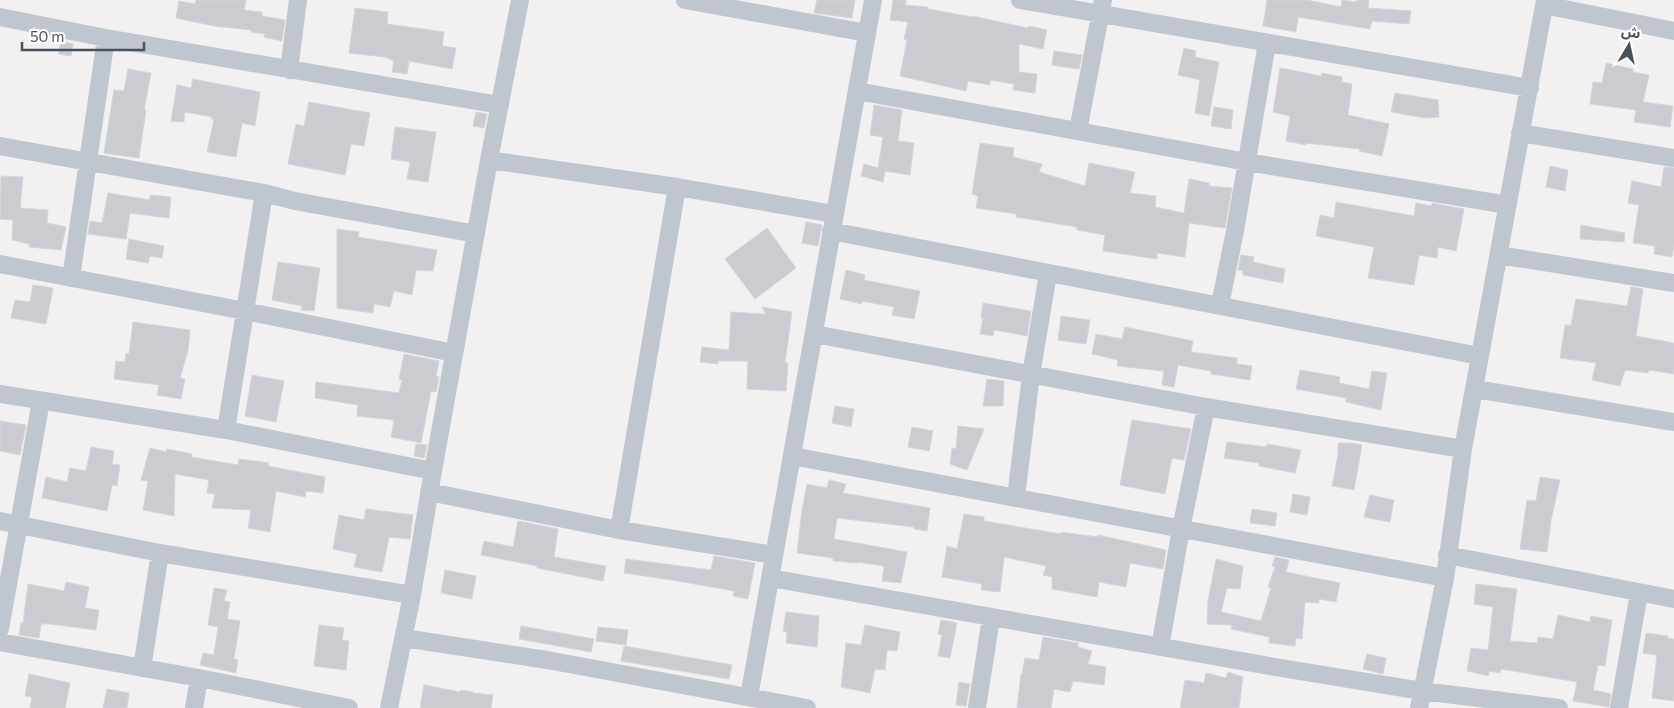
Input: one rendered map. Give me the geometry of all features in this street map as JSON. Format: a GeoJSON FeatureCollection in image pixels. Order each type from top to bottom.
{"type":"FeatureCollection","features":[{"type":"Feature","properties":{"kind":"street"},"geometry":{"type":"LineString","coordinates":[[289,70],[298,0]]}},
{"type":"Feature","properties":{"kind":"street"},"geometry":{"type":"LineString","coordinates":[[389,708],[412,596],[454,353],[520,0]]}},
{"type":"Feature","properties":{"kind":"street"},"geometry":{"type":"LineString","coordinates":[[687,0],[867,32]]}},
{"type":"Feature","properties":{"kind":"street"},"geometry":{"type":"LineString","coordinates":[[748,697],[873,0]]}},
{"type":"Feature","properties":{"kind":"street"},"geometry":{"type":"LineString","coordinates":[[1020,0],[1102,7],[1267,43],[1530,88]]}},
{"type":"Feature","properties":{"kind":"street"},"geometry":{"type":"LineString","coordinates":[[1420,699],[1445,578],[1463,449],[1544,3],[1674,31]]}},
{"type":"Feature","properties":{"kind":"street"},"geometry":{"type":"LineString","coordinates":[[1078,131],[1102,7]]}},
{"type":"Feature","properties":{"kind":"street"},"geometry":{"type":"LineString","coordinates":[[0,17],[106,38],[500,105]]}},
{"type":"Feature","properties":{"kind":"street"},"geometry":{"type":"LineString","coordinates":[[70,278],[106,38]]}},
{"type":"Feature","properties":{"kind":"street"},"geometry":{"type":"LineString","coordinates":[[1220,305],[1267,43]]}},
{"type":"Feature","properties":{"kind":"street"},"geometry":{"type":"LineString","coordinates":[[857,91],[1247,162],[1508,205]]}},
{"type":"Feature","properties":{"kind":"street"},"geometry":{"type":"LineString","coordinates":[[1520,132],[1674,158]]}},
{"type":"Feature","properties":{"kind":"street"},"geometry":{"type":"LineString","coordinates":[[0,146],[264,193],[295,201],[476,234]]}},
{"type":"Feature","properties":{"kind":"street"},"geometry":{"type":"LineString","coordinates":[[489,160],[677,187],[834,214]]}},
{"type":"Feature","properties":{"kind":"street"},"geometry":{"type":"LineString","coordinates":[[619,530],[677,187]]}},
{"type":"Feature","properties":{"kind":"street"},"geometry":{"type":"LineString","coordinates":[[226,430],[264,193]]}},
{"type":"Feature","properties":{"kind":"street"},"geometry":{"type":"LineString","coordinates":[[831,231],[1480,356]]}},
{"type":"Feature","properties":{"kind":"street"},"geometry":{"type":"LineString","coordinates":[[1498,255],[1674,284]]}},
{"type":"Feature","properties":{"kind":"street"},"geometry":{"type":"LineString","coordinates":[[0,264],[454,353]]}},
{"type":"Feature","properties":{"kind":"street"},"geometry":{"type":"LineString","coordinates":[[1016,497],[1048,274]]}},
{"type":"Feature","properties":{"kind":"street"},"geometry":{"type":"LineString","coordinates":[[814,334],[1206,407],[1463,449]]}},
{"type":"Feature","properties":{"kind":"street"},"geometry":{"type":"LineString","coordinates":[[1475,389],[1674,422]]}},
{"type":"Feature","properties":{"kind":"street"},"geometry":{"type":"LineString","coordinates":[[0,394],[226,430],[433,471]]}},
{"type":"Feature","properties":{"kind":"street"},"geometry":{"type":"LineString","coordinates":[[0,629],[41,401]]}},
{"type":"Feature","properties":{"kind":"street"},"geometry":{"type":"LineString","coordinates":[[1160,647],[1181,529],[1206,407]]}},
{"type":"Feature","properties":{"kind":"street"},"geometry":{"type":"LineString","coordinates":[[792,456],[1445,578]]}},
{"type":"Feature","properties":{"kind":"street"},"geometry":{"type":"LineString","coordinates":[[429,492],[619,530],[774,554]]}},
{"type":"Feature","properties":{"kind":"street"},"geometry":{"type":"LineString","coordinates":[[0,521],[160,553],[412,596]]}},
{"type":"Feature","properties":{"kind":"street"},"geometry":{"type":"LineString","coordinates":[[142,668],[160,553]]}},
{"type":"Feature","properties":{"kind":"street"},"geometry":{"type":"LineString","coordinates":[[1447,555],[1674,599]]}},
{"type":"Feature","properties":{"kind":"street"},"geometry":{"type":"LineString","coordinates":[[770,578],[1281,668],[1420,699],[1559,708]]}},
{"type":"Feature","properties":{"kind":"street"},"geometry":{"type":"LineString","coordinates":[[1619,708],[1639,593]]}},
{"type":"Feature","properties":{"kind":"street"},"geometry":{"type":"LineString","coordinates":[[977,708],[991,618]]}},
{"type":"Feature","properties":{"kind":"street"},"geometry":{"type":"LineString","coordinates":[[404,638],[547,660],[807,708]]}},
{"type":"Feature","properties":{"kind":"street"},"geometry":{"type":"LineString","coordinates":[[0,642],[199,678],[349,708]]}},
{"type":"Feature","properties":{"kind":"street"},"geometry":{"type":"LineString","coordinates":[[194,708],[199,678]]}},
{"type":"Feature","properties":{"kind":"building"},"geometry":{"type":"Polygon","coordinates":[[[196,0],[246,0],[244,10],[262,12],[262,16],[285,20],[282,41],[264,37],[265,34],[251,32],[251,30],[214,26],[176,18],[179,1],[195,4],[196,0]]]}},
{"type":"Feature","properties":{"kind":"building"},"geometry":{"type":"Polygon","coordinates":[[[817,0],[855,0],[852,18],[814,13],[817,0]]]}},
{"type":"Feature","properties":{"kind":"building"},"geometry":{"type":"Polygon","coordinates":[[[893,0],[906,0],[905,5],[928,7],[928,9],[1047,30],[1043,49],[1019,44],[1019,72],[1037,74],[1035,93],[1013,90],[1014,84],[990,80],[990,85],[968,81],[966,91],[900,76],[907,40],[904,39],[908,22],[890,20],[893,0]]]}},
{"type":"Feature","properties":{"kind":"building"},"geometry":{"type":"Polygon","coordinates":[[[1267,0],[1307,0],[1341,7],[1342,0],[1356,2],[1357,0],[1369,0],[1368,8],[1411,11],[1409,24],[1372,21],[1370,29],[1298,17],[1296,32],[1263,26],[1267,0]]]}},
{"type":"Feature","properties":{"kind":"building"},"geometry":{"type":"Polygon","coordinates":[[[355,8],[388,12],[387,24],[444,32],[442,46],[456,48],[452,69],[409,61],[407,74],[392,72],[394,61],[385,57],[349,53],[355,8]]]}},
{"type":"Feature","properties":{"kind":"building"},"geometry":{"type":"Polygon","coordinates":[[[61,41],[73,44],[71,56],[58,54],[61,41]]]}},
{"type":"Feature","properties":{"kind":"building"},"geometry":{"type":"Polygon","coordinates":[[[1184,48],[1196,51],[1195,57],[1219,62],[1209,116],[1195,113],[1200,80],[1178,75],[1184,48]]]}},
{"type":"Feature","properties":{"kind":"building"},"geometry":{"type":"Polygon","coordinates":[[[1054,51],[1082,55],[1079,69],[1052,65],[1054,51]]]}},
{"type":"Feature","properties":{"kind":"building"},"geometry":{"type":"Polygon","coordinates":[[[1606,63],[1649,75],[1643,102],[1673,106],[1670,127],[1634,122],[1636,110],[1590,104],[1593,82],[1602,83],[1606,63]]]}},
{"type":"Feature","properties":{"kind":"building"},"geometry":{"type":"Polygon","coordinates":[[[1280,68],[1321,76],[1322,73],[1342,77],[1342,82],[1352,84],[1348,115],[1389,124],[1382,156],[1359,151],[1360,149],[1306,143],[1306,145],[1286,141],[1290,116],[1273,112],[1280,68]]]}},
{"type":"Feature","properties":{"kind":"building"},"geometry":{"type":"Polygon","coordinates":[[[128,69],[151,73],[144,110],[146,110],[139,158],[104,153],[114,90],[124,91],[128,69]]]}},
{"type":"Feature","properties":{"kind":"building"},"geometry":{"type":"Polygon","coordinates":[[[193,79],[260,92],[255,126],[242,123],[236,157],[207,152],[214,119],[211,119],[212,117],[185,112],[184,122],[171,121],[177,85],[191,88],[193,79]]]}},
{"type":"Feature","properties":{"kind":"building"},"geometry":{"type":"Polygon","coordinates":[[[1395,93],[1438,100],[1439,117],[1424,118],[1391,112],[1395,93]]]}},
{"type":"Feature","properties":{"kind":"building"},"geometry":{"type":"Polygon","coordinates":[[[309,102],[370,113],[364,146],[351,144],[345,175],[288,164],[296,124],[304,126],[309,102]]]}},
{"type":"Feature","properties":{"kind":"building"},"geometry":{"type":"Polygon","coordinates":[[[874,105],[902,110],[898,141],[914,143],[910,175],[885,171],[883,182],[861,176],[864,164],[878,168],[883,137],[870,135],[874,105]]]}},
{"type":"Feature","properties":{"kind":"building"},"geometry":{"type":"Polygon","coordinates":[[[1214,107],[1233,110],[1231,129],[1211,126],[1214,107]]]}},
{"type":"Feature","properties":{"kind":"building"},"geometry":{"type":"Polygon","coordinates":[[[476,112],[487,114],[484,128],[473,126],[476,112]]]}},
{"type":"Feature","properties":{"kind":"building"},"geometry":{"type":"Polygon","coordinates":[[[395,127],[436,132],[428,182],[407,179],[410,162],[391,159],[395,127]]]}},
{"type":"Feature","properties":{"kind":"building"},"geometry":{"type":"Polygon","coordinates":[[[980,143],[1014,148],[1013,157],[1042,164],[1039,172],[1085,186],[1089,163],[1135,172],[1130,193],[1156,196],[1155,207],[1184,213],[1189,179],[1209,183],[1209,186],[1232,188],[1225,228],[1189,223],[1185,257],[1157,253],[1157,259],[1103,251],[1105,235],[1077,230],[1077,227],[1016,217],[1017,214],[976,208],[978,196],[972,194],[980,143]]]}},
{"type":"Feature","properties":{"kind":"building"},"geometry":{"type":"Polygon","coordinates":[[[1550,166],[1568,170],[1565,191],[1546,187],[1550,166]]]}},
{"type":"Feature","properties":{"kind":"building"},"geometry":{"type":"Polygon","coordinates":[[[1664,167],[1674,168],[1674,245],[1672,257],[1654,254],[1655,246],[1633,243],[1639,205],[1628,203],[1632,181],[1661,187],[1664,167]]]}},
{"type":"Feature","properties":{"kind":"building"},"geometry":{"type":"Polygon","coordinates":[[[1,176],[23,177],[20,208],[48,210],[47,223],[66,227],[61,250],[29,247],[29,244],[12,240],[13,220],[0,219],[1,176]]]}},
{"type":"Feature","properties":{"kind":"building"},"geometry":{"type":"Polygon","coordinates":[[[108,193],[150,200],[150,195],[171,197],[169,218],[130,213],[126,239],[88,234],[90,221],[102,223],[108,193]]]}},
{"type":"Feature","properties":{"kind":"building"},"geometry":{"type":"Polygon","coordinates":[[[1336,202],[1414,216],[1416,203],[1432,206],[1432,203],[1464,209],[1456,251],[1438,247],[1437,258],[1419,255],[1414,285],[1368,278],[1374,247],[1316,236],[1320,215],[1334,218],[1336,202]]]}},
{"type":"Feature","properties":{"kind":"building"},"geometry":{"type":"Polygon","coordinates":[[[806,222],[822,225],[818,246],[802,243],[806,222]]]}},
{"type":"Feature","properties":{"kind":"building"},"geometry":{"type":"Polygon","coordinates":[[[1581,225],[1625,233],[1624,242],[1580,239],[1581,225]]]}},
{"type":"Feature","properties":{"kind":"building"},"geometry":{"type":"Polygon","coordinates":[[[767,228],[796,268],[755,299],[725,259],[767,228]]]}},
{"type":"Feature","properties":{"kind":"building"},"geometry":{"type":"Polygon","coordinates":[[[337,229],[359,232],[358,237],[437,250],[433,271],[416,270],[412,295],[394,291],[390,307],[374,304],[373,313],[337,308],[337,229]]]}},
{"type":"Feature","properties":{"kind":"building"},"geometry":{"type":"Polygon","coordinates":[[[129,239],[164,246],[162,258],[150,256],[148,263],[126,259],[129,239]]]}},
{"type":"Feature","properties":{"kind":"building"},"geometry":{"type":"Polygon","coordinates":[[[1241,255],[1254,257],[1253,262],[1285,269],[1283,283],[1243,275],[1243,271],[1238,270],[1241,255]]]}},
{"type":"Feature","properties":{"kind":"building"},"geometry":{"type":"Polygon","coordinates":[[[278,262],[320,268],[314,311],[301,310],[302,306],[272,300],[278,262]]]}},
{"type":"Feature","properties":{"kind":"building"},"geometry":{"type":"Polygon","coordinates":[[[846,270],[865,275],[864,280],[920,291],[914,319],[892,315],[894,307],[862,301],[862,304],[840,299],[846,270]]]}},
{"type":"Feature","properties":{"kind":"building"},"geometry":{"type":"Polygon","coordinates":[[[33,285],[53,288],[46,324],[11,318],[15,300],[30,302],[33,285]]]}},
{"type":"Feature","properties":{"kind":"building"},"geometry":{"type":"Polygon","coordinates":[[[1631,287],[1643,289],[1636,336],[1674,343],[1674,374],[1649,370],[1648,373],[1625,370],[1620,386],[1592,380],[1596,363],[1560,358],[1565,325],[1571,325],[1576,299],[1627,306],[1631,287]]]}},
{"type":"Feature","properties":{"kind":"building"},"geometry":{"type":"Polygon","coordinates":[[[983,303],[1031,311],[1027,336],[994,330],[993,336],[980,334],[983,303]]]}},
{"type":"Feature","properties":{"kind":"building"},"geometry":{"type":"Polygon","coordinates":[[[762,307],[792,312],[785,363],[788,363],[786,391],[747,389],[748,361],[718,361],[718,364],[700,362],[702,347],[729,350],[731,312],[766,314],[762,307]]]}},
{"type":"Feature","properties":{"kind":"building"},"geometry":{"type":"Polygon","coordinates":[[[1061,316],[1090,320],[1086,344],[1058,340],[1061,316]]]}},
{"type":"Feature","properties":{"kind":"building"},"geometry":{"type":"Polygon","coordinates":[[[133,322],[190,330],[188,350],[180,378],[185,379],[181,399],[157,395],[159,385],[114,379],[116,361],[125,362],[126,353],[129,354],[133,322]]]}},
{"type":"Feature","properties":{"kind":"building"},"geometry":{"type":"Polygon","coordinates":[[[1125,327],[1193,341],[1191,352],[1237,358],[1237,364],[1252,366],[1250,380],[1211,374],[1211,371],[1178,365],[1174,387],[1162,385],[1164,371],[1117,366],[1118,360],[1092,354],[1096,334],[1122,339],[1125,327]]]}},
{"type":"Feature","properties":{"kind":"building"},"geometry":{"type":"Polygon","coordinates":[[[404,354],[439,361],[436,376],[439,377],[436,392],[431,391],[421,443],[391,437],[394,420],[357,416],[358,405],[315,398],[316,382],[399,393],[402,380],[399,379],[404,354]]]}},
{"type":"Feature","properties":{"kind":"building"},"geometry":{"type":"Polygon","coordinates":[[[1300,370],[1340,377],[1339,383],[1369,389],[1372,371],[1387,373],[1381,410],[1346,402],[1346,398],[1296,389],[1300,370]]]}},
{"type":"Feature","properties":{"kind":"building"},"geometry":{"type":"Polygon","coordinates":[[[252,375],[284,381],[276,422],[245,416],[252,375]]]}},
{"type":"Feature","properties":{"kind":"building"},"geometry":{"type":"Polygon","coordinates":[[[987,379],[1004,381],[1003,406],[983,406],[987,379]]]}},
{"type":"Feature","properties":{"kind":"building"},"geometry":{"type":"Polygon","coordinates":[[[835,406],[854,409],[851,427],[832,423],[835,406]]]}},
{"type":"Feature","properties":{"kind":"building"},"geometry":{"type":"Polygon","coordinates":[[[1132,420],[1191,429],[1184,460],[1172,458],[1165,494],[1120,485],[1132,420]]]}},
{"type":"Feature","properties":{"kind":"building"},"geometry":{"type":"Polygon","coordinates":[[[0,421],[26,425],[20,455],[0,451],[0,421]]]}},
{"type":"Feature","properties":{"kind":"building"},"geometry":{"type":"Polygon","coordinates":[[[958,426],[984,429],[967,470],[950,464],[952,448],[956,449],[958,426]]]}},
{"type":"Feature","properties":{"kind":"building"},"geometry":{"type":"Polygon","coordinates":[[[912,427],[933,431],[929,451],[908,447],[912,427]]]}},
{"type":"Feature","properties":{"kind":"building"},"geometry":{"type":"Polygon","coordinates":[[[1227,442],[1267,447],[1267,444],[1301,450],[1295,473],[1259,466],[1259,463],[1224,458],[1227,442]]]}},
{"type":"Feature","properties":{"kind":"building"},"geometry":{"type":"Polygon","coordinates":[[[1338,443],[1362,445],[1354,490],[1332,486],[1338,455],[1338,443]]]}},
{"type":"Feature","properties":{"kind":"building"},"geometry":{"type":"Polygon","coordinates":[[[416,444],[427,445],[424,458],[414,456],[416,444]]]}},
{"type":"Feature","properties":{"kind":"building"},"geometry":{"type":"Polygon","coordinates":[[[91,447],[114,451],[112,464],[120,465],[117,486],[112,485],[107,511],[42,498],[46,477],[67,482],[70,468],[86,471],[91,447]]]}},
{"type":"Feature","properties":{"kind":"building"},"geometry":{"type":"Polygon","coordinates":[[[150,448],[166,452],[167,449],[192,454],[191,457],[238,465],[239,459],[269,463],[268,466],[325,477],[323,493],[306,491],[305,497],[276,491],[270,532],[248,528],[251,510],[212,508],[215,494],[207,493],[209,480],[175,474],[174,516],[143,510],[148,481],[141,480],[150,448]]]}},
{"type":"Feature","properties":{"kind":"building"},"geometry":{"type":"Polygon","coordinates":[[[1540,477],[1560,480],[1551,520],[1547,552],[1520,549],[1527,500],[1536,501],[1540,477]]]}},
{"type":"Feature","properties":{"kind":"building"},"geometry":{"type":"Polygon","coordinates":[[[829,480],[846,484],[843,493],[930,508],[927,531],[914,529],[914,527],[837,518],[834,539],[907,552],[901,583],[882,581],[884,566],[833,561],[833,558],[797,553],[807,484],[827,488],[829,480]]]}},
{"type":"Feature","properties":{"kind":"building"},"geometry":{"type":"Polygon","coordinates":[[[1293,494],[1310,497],[1307,515],[1290,512],[1293,494]]]}},
{"type":"Feature","properties":{"kind":"building"},"geometry":{"type":"Polygon","coordinates":[[[1370,495],[1394,500],[1390,522],[1364,517],[1370,495]]]}},
{"type":"Feature","properties":{"kind":"building"},"geometry":{"type":"Polygon","coordinates":[[[366,509],[413,515],[410,539],[389,537],[382,572],[354,567],[357,554],[333,549],[339,515],[364,520],[366,509]]]}},
{"type":"Feature","properties":{"kind":"building"},"geometry":{"type":"Polygon","coordinates":[[[1252,509],[1277,513],[1275,526],[1250,523],[1252,509]]]}},
{"type":"Feature","properties":{"kind":"building"},"geometry":{"type":"Polygon","coordinates":[[[964,514],[984,517],[984,521],[1061,534],[1061,532],[1098,537],[1098,535],[1166,550],[1163,569],[1130,563],[1126,587],[1099,582],[1097,597],[1052,589],[1052,577],[1043,575],[1046,566],[1004,557],[1000,592],[981,590],[982,584],[942,577],[947,546],[957,549],[964,514]]]}},
{"type":"Feature","properties":{"kind":"building"},"geometry":{"type":"Polygon","coordinates":[[[518,521],[558,529],[554,557],[606,566],[603,581],[481,555],[484,541],[513,547],[518,521]]]}},
{"type":"Feature","properties":{"kind":"building"},"geometry":{"type":"Polygon","coordinates":[[[714,556],[755,563],[748,599],[733,596],[734,591],[624,573],[626,559],[711,570],[714,556]]]}},
{"type":"Feature","properties":{"kind":"building"},"geometry":{"type":"Polygon","coordinates":[[[1275,557],[1289,560],[1286,572],[1340,583],[1336,602],[1319,599],[1319,603],[1305,602],[1302,639],[1296,638],[1295,646],[1269,643],[1269,637],[1231,629],[1232,625],[1207,624],[1208,601],[1216,559],[1243,566],[1240,589],[1227,588],[1221,612],[1261,621],[1271,588],[1268,587],[1275,567],[1272,566],[1275,557]]]}},
{"type":"Feature","properties":{"kind":"building"},"geometry":{"type":"Polygon","coordinates":[[[445,570],[476,576],[472,599],[441,593],[445,570]]]}},
{"type":"Feature","properties":{"kind":"building"},"geometry":{"type":"Polygon","coordinates":[[[66,582],[89,587],[85,608],[99,610],[96,630],[43,623],[43,625],[41,624],[39,638],[19,635],[21,623],[23,623],[28,584],[64,591],[66,582]]]}},
{"type":"Feature","properties":{"kind":"building"},"geometry":{"type":"Polygon","coordinates":[[[1476,584],[1517,589],[1510,641],[1537,643],[1538,637],[1553,639],[1558,615],[1590,622],[1591,616],[1612,620],[1605,666],[1598,665],[1593,690],[1611,694],[1609,707],[1573,701],[1577,682],[1501,669],[1500,673],[1489,671],[1488,676],[1467,671],[1471,648],[1488,650],[1493,607],[1474,604],[1476,584]]]}},
{"type":"Feature","properties":{"kind":"building"},"geometry":{"type":"Polygon","coordinates":[[[214,588],[227,590],[224,601],[230,602],[227,619],[240,621],[234,659],[238,660],[236,673],[200,665],[203,653],[214,655],[218,627],[208,625],[214,588]]]}},
{"type":"Feature","properties":{"kind":"building"},"geometry":{"type":"Polygon","coordinates":[[[786,612],[819,616],[817,647],[786,643],[787,632],[783,631],[786,612]]]}},
{"type":"Feature","properties":{"kind":"building"},"geometry":{"type":"Polygon","coordinates":[[[941,620],[957,623],[950,658],[938,656],[942,635],[938,634],[941,620]]]}},
{"type":"Feature","properties":{"kind":"building"},"geometry":{"type":"Polygon","coordinates":[[[319,625],[344,628],[342,640],[349,641],[346,670],[314,666],[319,625]]]}},
{"type":"Feature","properties":{"kind":"building"},"geometry":{"type":"Polygon","coordinates":[[[865,625],[900,632],[897,651],[887,650],[885,670],[875,669],[870,693],[841,687],[846,643],[861,645],[865,625]]]}},
{"type":"Feature","properties":{"kind":"building"},"geometry":{"type":"Polygon","coordinates":[[[521,626],[594,639],[591,652],[519,639],[521,626]]]}},
{"type":"Feature","properties":{"kind":"building"},"geometry":{"type":"Polygon","coordinates":[[[598,627],[628,630],[626,645],[596,641],[598,627]]]}},
{"type":"Feature","properties":{"kind":"building"},"geometry":{"type":"Polygon","coordinates":[[[1646,633],[1668,636],[1667,638],[1674,639],[1674,701],[1652,698],[1657,655],[1643,653],[1646,633]]]}},
{"type":"Feature","properties":{"kind":"building"},"geometry":{"type":"Polygon","coordinates":[[[1043,637],[1078,643],[1078,647],[1092,651],[1088,664],[1106,667],[1104,685],[1073,681],[1070,692],[1054,689],[1051,708],[1017,708],[1025,658],[1039,660],[1043,637]]]}},
{"type":"Feature","properties":{"kind":"building"},"geometry":{"type":"Polygon","coordinates":[[[624,646],[732,665],[729,679],[621,661],[624,646]]]}},
{"type":"Feature","properties":{"kind":"building"},"geometry":{"type":"Polygon","coordinates":[[[1367,654],[1386,658],[1383,674],[1363,669],[1367,654]]]}},
{"type":"Feature","properties":{"kind":"building"},"geometry":{"type":"Polygon","coordinates":[[[1228,672],[1243,677],[1239,708],[1180,708],[1185,680],[1204,683],[1206,673],[1226,678],[1228,672]]]}},
{"type":"Feature","properties":{"kind":"building"},"geometry":{"type":"Polygon","coordinates":[[[29,674],[70,683],[65,708],[30,708],[32,697],[25,696],[29,674]]]}},
{"type":"Feature","properties":{"kind":"building"},"geometry":{"type":"Polygon","coordinates":[[[959,682],[970,684],[966,706],[956,705],[959,682]]]}},
{"type":"Feature","properties":{"kind":"building"},"geometry":{"type":"Polygon","coordinates":[[[424,685],[460,692],[461,690],[493,695],[491,708],[420,708],[424,685]]]}},
{"type":"Feature","properties":{"kind":"building"},"geometry":{"type":"Polygon","coordinates":[[[107,689],[129,693],[127,708],[103,708],[107,689]]]}}]}
